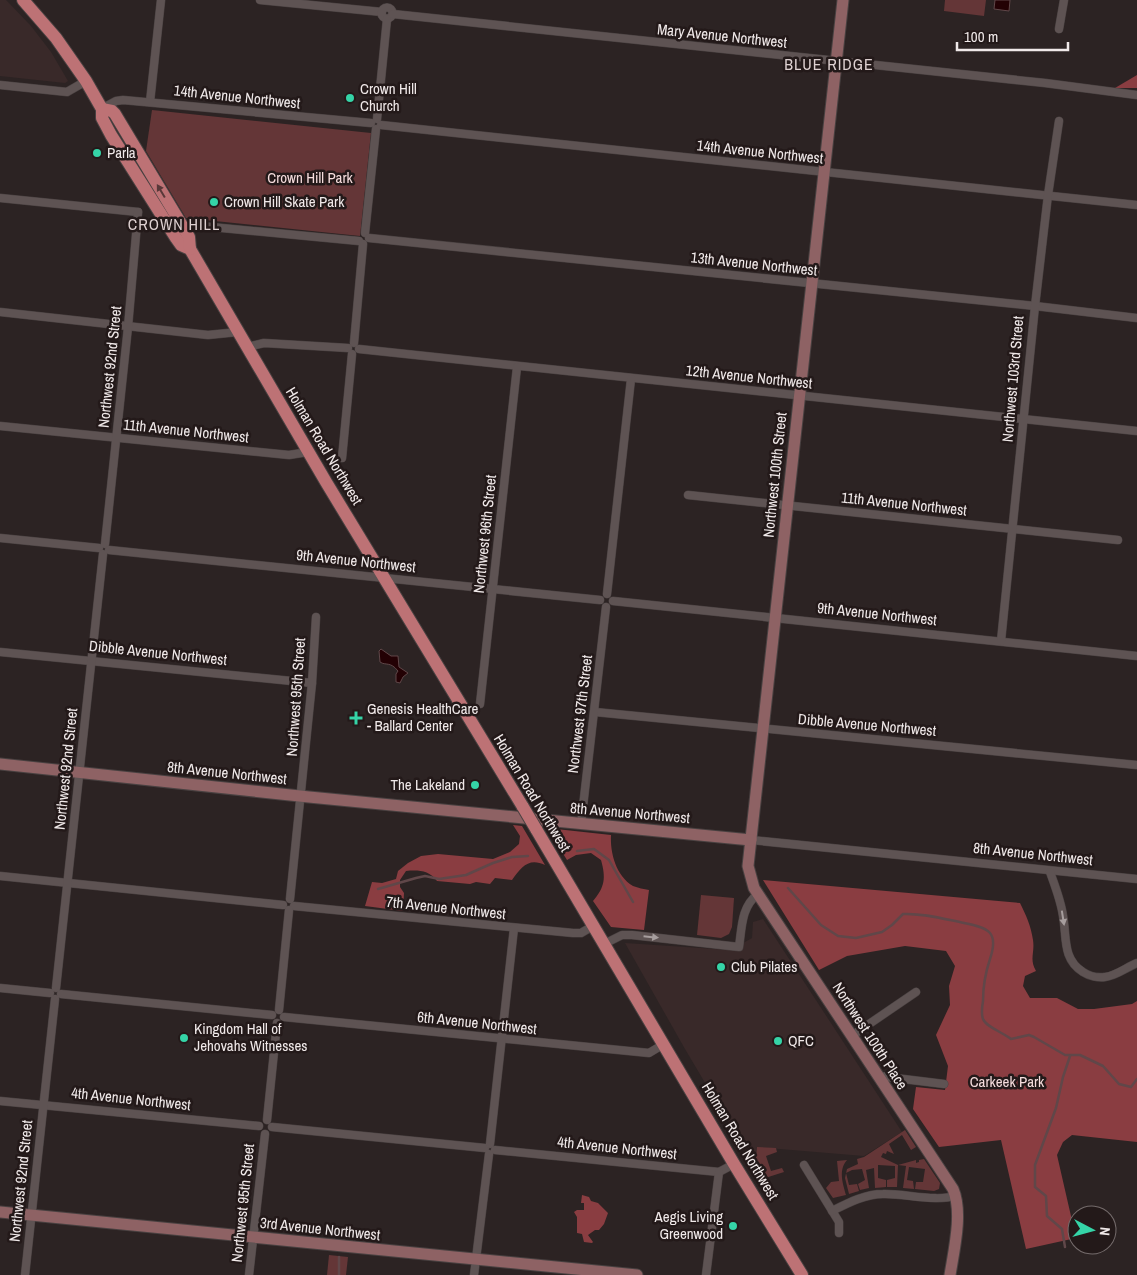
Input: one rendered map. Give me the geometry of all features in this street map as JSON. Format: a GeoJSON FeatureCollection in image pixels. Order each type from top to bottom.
{"type":"FeatureCollection","features":[{"type":"Feature","properties":{"kind":"main road","name":"Holman Road Northwest"},"geometry":{"type":"LineString","coordinates":[[23,0],[56,38],[102,109],[102,118],[146,208],[179,242],[190,249]]}},
{"type":"Feature","properties":{"kind":"main road","name":"Holman Road Northwest"},"geometry":{"type":"LineString","coordinates":[[102,109],[112,111],[115,114],[184,228],[189,237],[190,249],[308,452],[523,807],[734,1164],[802,1275]]}},
{"type":"Feature","properties":{"kind":"street"},"geometry":{"type":"LineString","coordinates":[[150,102],[161,0]]}},
{"type":"Feature","properties":{"kind":"street","name":"Mary Avenue Northwest"},"geometry":{"type":"LineString","coordinates":[[260,0],[388,11],[836,62],[1045,83],[1137,95]]}},
{"type":"Feature","properties":{"kind":"street","name":"Northwest 100th Street"},"geometry":{"type":"LineString","coordinates":[[758,894],[749,873],[751,840],[843,0]]}},
{"type":"Feature","properties":{"kind":"street"},"geometry":{"type":"LineString","coordinates":[[1059,29],[1064,0]]}},
{"type":"Feature","properties":{"kind":"street"},"geometry":{"type":"LineString","coordinates":[[342,458],[388,11]]}},
{"type":"Feature","properties":{"kind":"street"},"geometry":{"type":"LineString","coordinates":[[0,85],[67,92],[86,82]]}},
{"type":"Feature","properties":{"kind":"street","name":"14th Avenue Northwest"},"geometry":{"type":"LineString","coordinates":[[102,109],[119,100],[150,102],[376,124],[1137,205]]}},
{"type":"Feature","properties":{"kind":"street","name":"Northwest 103rd Street"},"geometry":{"type":"LineString","coordinates":[[1001,641],[1035,306],[1059,121]]}},
{"type":"Feature","properties":{"kind":"street"},"geometry":{"type":"LineString","coordinates":[[0,198],[146,208]]}},
{"type":"Feature","properties":{"kind":"street","name":"Northwest 92nd Street"},"geometry":{"type":"LineString","coordinates":[[25,1275],[128,326],[146,208]]}},
{"type":"Feature","properties":{"kind":"street","name":"13th Avenue Northwest"},"geometry":{"type":"LineString","coordinates":[[184,228],[190,225],[364,239],[812,283],[1137,318]]}},
{"type":"Feature","properties":{"kind":"street"},"geometry":{"type":"LineString","coordinates":[[0,312],[208,335],[238,332]]}},
{"type":"Feature","properties":{"kind":"street","name":"12th Avenue Northwest"},"geometry":{"type":"LineString","coordinates":[[247,347],[264,343],[353,349],[1137,431]]}},
{"type":"Feature","properties":{"kind":"street","name":"Northwest 96th Street"},"geometry":{"type":"LineString","coordinates":[[480,704],[517,367]]}},
{"type":"Feature","properties":{"kind":"street"},"geometry":{"type":"LineString","coordinates":[[608,594],[631,379]]}},
{"type":"Feature","properties":{"kind":"street","name":"11th Avenue Northwest"},"geometry":{"type":"LineString","coordinates":[[0,426],[290,455],[308,452]]}},
{"type":"Feature","properties":{"kind":"street","name":"11th Avenue Northwest"},"geometry":{"type":"LineString","coordinates":[[688,495],[1118,540]]}},
{"type":"Feature","properties":{"kind":"street","name":"9th Avenue Northwest"},"geometry":{"type":"LineString","coordinates":[[0,538],[600,600]]}},
{"type":"Feature","properties":{"kind":"street"},"geometry":{"type":"LineString","coordinates":[[608,594],[612,597],[613,601],[611,606],[606,607],[601,605],[600,600],[602,596],[608,594]]}},
{"type":"Feature","properties":{"kind":"street","name":"9th Avenue Northwest"},"geometry":{"type":"LineString","coordinates":[[613,601],[1137,656]]}},
{"type":"Feature","properties":{"kind":"street","name":"Northwest 97th Street"},"geometry":{"type":"LineString","coordinates":[[581,824],[606,607]]}},
{"type":"Feature","properties":{"kind":"street","name":"Northwest 95th Street"},"geometry":{"type":"LineString","coordinates":[[279,1010],[302,796],[316,617]]}},
{"type":"Feature","properties":{"kind":"street","name":"Dibble Avenue Northwest"},"geometry":{"type":"LineString","coordinates":[[0,652],[312,683]]}},
{"type":"Feature","properties":{"kind":"street","name":"Dibble Avenue Northwest"},"geometry":{"type":"LineString","coordinates":[[595,712],[1137,765]]}},
{"type":"Feature","properties":{"kind":"street","name":"8th Avenue Northwest"},"geometry":{"type":"LineString","coordinates":[[0,764],[1050,872],[1137,879]]}},
{"type":"Feature","properties":{"kind":"street"},"geometry":{"type":"LineString","coordinates":[[1050,872],[1061,905],[1066,949],[1074,966],[1087,975],[1101,978],[1110,976],[1137,962]]}},
{"type":"Feature","properties":{"kind":"street","name":"7th Avenue Northwest"},"geometry":{"type":"LineString","coordinates":[[0,876],[576,934],[593,926]]}},
{"type":"Feature","properties":{"kind":"street"},"geometry":{"type":"LineString","coordinates":[[604,944],[622,935],[632,935],[739,947],[747,905],[758,894]]}},
{"type":"Feature","properties":{"kind":"street","name":"Northwest 100th Place"},"geometry":{"type":"LineString","coordinates":[[758,894],[853,1035],[900,1111],[952,1186],[956,1195]]}},
{"type":"Feature","properties":{"kind":"street"},"geometry":{"type":"LineString","coordinates":[[474,1275],[514,928]]}},
{"type":"Feature","properties":{"kind":"street"},"geometry":{"type":"LineString","coordinates":[[0,988],[272,1015]]}},
{"type":"Feature","properties":{"kind":"street"},"geometry":{"type":"LineString","coordinates":[[853,1035],[916,992]]}},
{"type":"Feature","properties":{"kind":"street"},"geometry":{"type":"LineString","coordinates":[[272,1015],[274,1011],[279,1010],[283,1013],[284,1017],[281,1022],[277,1023]]}},
{"type":"Feature","properties":{"kind":"street"},"geometry":{"type":"LineString","coordinates":[[272,1015],[273,1020],[277,1023]]}},
{"type":"Feature","properties":{"kind":"street","name":"6th Avenue Northwest"},"geometry":{"type":"LineString","coordinates":[[284,1017],[649,1053],[664,1044]]}},
{"type":"Feature","properties":{"kind":"street"},"geometry":{"type":"LineString","coordinates":[[267,1120],[277,1023]]}},
{"type":"Feature","properties":{"kind":"street"},"geometry":{"type":"LineString","coordinates":[[879,1076],[944,1084]]}},
{"type":"Feature","properties":{"kind":"street","name":"4th Avenue Northwest"},"geometry":{"type":"LineString","coordinates":[[0,1100],[258,1126]]}},
{"type":"Feature","properties":{"kind":"street"},"geometry":{"type":"LineString","coordinates":[[267,1120],[271,1123],[272,1128],[270,1132],[265,1134],[260,1131],[258,1126],[261,1121],[267,1120]]}},
{"type":"Feature","properties":{"kind":"street","name":"4th Avenue Northwest"},"geometry":{"type":"LineString","coordinates":[[272,1128],[719,1172]]}},
{"type":"Feature","properties":{"kind":"street","name":"Northwest 95th Street"},"geometry":{"type":"LineString","coordinates":[[249,1275],[265,1134]]}},
{"type":"Feature","properties":{"kind":"street"},"geometry":{"type":"LineString","coordinates":[[706,1275],[719,1172],[734,1164]]}},
{"type":"Feature","properties":{"kind":"street"},"geometry":{"type":"LineString","coordinates":[[804,1165],[839,1222],[839,1233]]}},
{"type":"Feature","properties":{"kind":"street"},"geometry":{"type":"LineString","coordinates":[[832,1211],[848,1203],[873,1195],[891,1194],[946,1199],[956,1195],[958,1212],[950,1275]]}},
{"type":"Feature","properties":{"kind":"street","name":"3rd Avenue Northwest"},"geometry":{"type":"LineString","coordinates":[[0,1212],[637,1275]]}},
{"type":"Feature","properties":{"kind":"shaded area"},"geometry":{"type":"Polygon","coordinates":[[[0,0],[6,0],[31,26],[51,52],[68,81],[65,83],[0,76],[0,0]]]}},
{"type":"Feature","properties":{"kind":"shaded area"},"geometry":{"type":"Polygon","coordinates":[[[995,0],[1010,0],[1009,11],[994,9],[995,0]]]}},
{"type":"Feature","properties":{"kind":"shaded area"},"geometry":{"type":"Polygon","coordinates":[[[381,649],[391,656],[398,656],[399,667],[408,673],[400,683],[396,682],[398,671],[390,665],[380,662],[379,651],[381,649]]]}},
{"type":"Feature","properties":{"kind":"shaded area"},"geometry":{"type":"Polygon","coordinates":[[[763,919],[902,1132],[864,1156],[757,1147],[755,1167],[625,943],[731,950],[752,938],[753,922],[763,919]]]}},
{"type":"Feature","properties":{"kind":"green space"},"geometry":{"type":"Polygon","coordinates":[[[945,0],[986,0],[984,16],[944,11],[945,0]]]}},
{"type":"Feature","properties":{"kind":"green space"},"geometry":{"type":"Polygon","coordinates":[[[1137,75],[1137,88],[1115,88],[1137,75]]]}},
{"type":"Feature","properties":{"kind":"green space","name":"Crown Hill Park"},"geometry":{"type":"Polygon","coordinates":[[[152,110],[371,133],[360,236],[186,218],[146,151],[152,110]]]}},
{"type":"Feature","properties":{"kind":"green space"},"geometry":{"type":"Polygon","coordinates":[[[513,825],[522,826],[545,865],[534,862],[530,863],[522,867],[512,880],[495,878],[490,884],[437,881],[427,873],[406,871],[400,880],[400,887],[404,893],[403,911],[365,906],[372,882],[382,883],[396,879],[398,871],[421,856],[438,854],[493,859],[510,852],[519,844],[520,836],[513,825]]]}},
{"type":"Feature","properties":{"kind":"green space"},"geometry":{"type":"Polygon","coordinates":[[[547,828],[611,835],[615,864],[622,876],[633,886],[649,890],[644,930],[611,927],[593,901],[600,891],[603,882],[604,872],[601,860],[591,853],[576,855],[567,860],[547,828]]]}},
{"type":"Feature","properties":{"kind":"green space","name":"Carkeek Park"},"geometry":{"type":"Polygon","coordinates":[[[763,880],[1020,903],[1028,921],[1033,940],[1033,959],[1036,971],[1025,976],[1023,986],[1030,998],[1057,998],[1078,1009],[1132,1004],[1137,1001],[1137,1142],[1072,1135],[1063,1142],[1057,1155],[1068,1205],[1067,1240],[1026,1249],[1001,1140],[939,1147],[913,1109],[916,1087],[945,1090],[948,1066],[936,1035],[950,1005],[949,986],[955,966],[946,951],[905,946],[847,956],[819,970],[763,880]]]}},
{"type":"Feature","properties":{"kind":"green space"},"geometry":{"type":"Polygon","coordinates":[[[701,895],[734,898],[732,927],[729,934],[721,938],[697,935],[701,895]]]}},
{"type":"Feature","properties":{"kind":"green space"},"geometry":{"type":"Polygon","coordinates":[[[905,1130],[916,1147],[911,1150],[902,1135],[889,1144],[894,1154],[887,1151],[881,1157],[898,1165],[897,1187],[887,1187],[887,1180],[895,1178],[895,1166],[878,1165],[878,1178],[886,1180],[886,1187],[875,1188],[874,1168],[866,1170],[869,1188],[860,1190],[858,1184],[865,1180],[862,1169],[846,1173],[847,1169],[858,1164],[857,1159],[864,1157],[905,1130]]]}},
{"type":"Feature","properties":{"kind":"green space"},"geometry":{"type":"Polygon","coordinates":[[[757,1147],[776,1148],[777,1152],[766,1156],[771,1171],[782,1168],[784,1172],[762,1179],[755,1167],[757,1147]]]}},
{"type":"Feature","properties":{"kind":"green space"},"geometry":{"type":"Polygon","coordinates":[[[924,1159],[940,1183],[939,1189],[934,1191],[915,1189],[916,1182],[923,1182],[925,1169],[909,1167],[907,1180],[913,1181],[914,1189],[903,1188],[906,1166],[898,1165],[916,1160],[916,1163],[924,1159]]]}},
{"type":"Feature","properties":{"kind":"green space"},"geometry":{"type":"Polygon","coordinates":[[[847,1160],[842,1173],[846,1195],[833,1198],[826,1188],[831,1182],[839,1181],[837,1161],[847,1160]]]}},
{"type":"Feature","properties":{"kind":"green space"},"geometry":{"type":"Polygon","coordinates":[[[846,1173],[849,1185],[857,1184],[859,1191],[849,1194],[845,1178],[846,1173]]]}},
{"type":"Feature","properties":{"kind":"green space"},"geometry":{"type":"Polygon","coordinates":[[[582,1195],[598,1203],[608,1213],[604,1224],[599,1230],[595,1230],[588,1235],[592,1243],[584,1242],[582,1234],[577,1233],[577,1217],[574,1212],[584,1210],[584,1203],[581,1203],[582,1195]]]}},
{"type":"Feature","properties":{"kind":"green space"},"geometry":{"type":"Polygon","coordinates":[[[329,1255],[348,1257],[346,1275],[327,1275],[329,1255]]]}},
{"type":"Feature","properties":{"kind":"waterway"},"geometry":{"type":"LineString","coordinates":[[577,851],[594,849],[609,860],[633,902]]}},
{"type":"Feature","properties":{"kind":"waterway"},"geometry":{"type":"LineString","coordinates":[[378,889],[425,876],[439,879],[466,875],[512,857],[528,856]]}},
{"type":"Feature","properties":{"kind":"waterway"},"geometry":{"type":"LineString","coordinates":[[788,888],[821,925],[838,936],[856,938],[882,932],[903,914],[918,914],[986,929],[990,933],[993,943],[984,991],[982,1013],[985,1022],[1011,1039],[1029,1035],[1065,1055],[1080,1055],[1103,1066],[1119,1084],[1131,1087],[1137,1079]]}},
{"type":"Feature","properties":{"kind":"waterway"},"geometry":{"type":"LineString","coordinates":[[1065,1247],[1062,1229],[1047,1216],[1046,1196],[1035,1187],[1035,1165],[1056,1108],[1070,1056]]}},
{"type":"Feature","properties":{"kind":"waterway"},"geometry":{"type":"LineString","coordinates":[[339,1257],[339,1275]]}},
{"type":"Feature","properties":{"kind":"place","name":"Crown Hill Church"},"geometry":{"type":"Point","coordinates":[350,98]}},
{"type":"Feature","properties":{"kind":"place","name":"Parla"},"geometry":{"type":"Point","coordinates":[97,153]}},
{"type":"Feature","properties":{"kind":"place","name":"Crown Hill Skate Park"},"geometry":{"type":"Point","coordinates":[214,202]}},
{"type":"Feature","properties":{"kind":"place","name":"Genesis HealthCare - Ballard Center"},"geometry":{"type":"Point","coordinates":[356,718]}},
{"type":"Feature","properties":{"kind":"place","name":"The Lakeland"},"geometry":{"type":"Point","coordinates":[475,785]}},
{"type":"Feature","properties":{"kind":"place","name":"Club Pilates"},"geometry":{"type":"Point","coordinates":[721,967]}},
{"type":"Feature","properties":{"kind":"place","name":"Kingdom Hall of Jehovahs Witnesses"},"geometry":{"type":"Point","coordinates":[184,1038]}},
{"type":"Feature","properties":{"kind":"place","name":"QFC"},"geometry":{"type":"Point","coordinates":[778,1041]}},
{"type":"Feature","properties":{"kind":"place","name":"Aegis Living Greenwood"},"geometry":{"type":"Point","coordinates":[733,1226]}},
{"type":"Feature","properties":{"kind":"district","name":"BLUE RIDGE"},"geometry":{"type":"Point","coordinates":[829,64]}},
{"type":"Feature","properties":{"kind":"district","name":"CROWN HILL"},"geometry":{"type":"Point","coordinates":[174,224]}}]}
